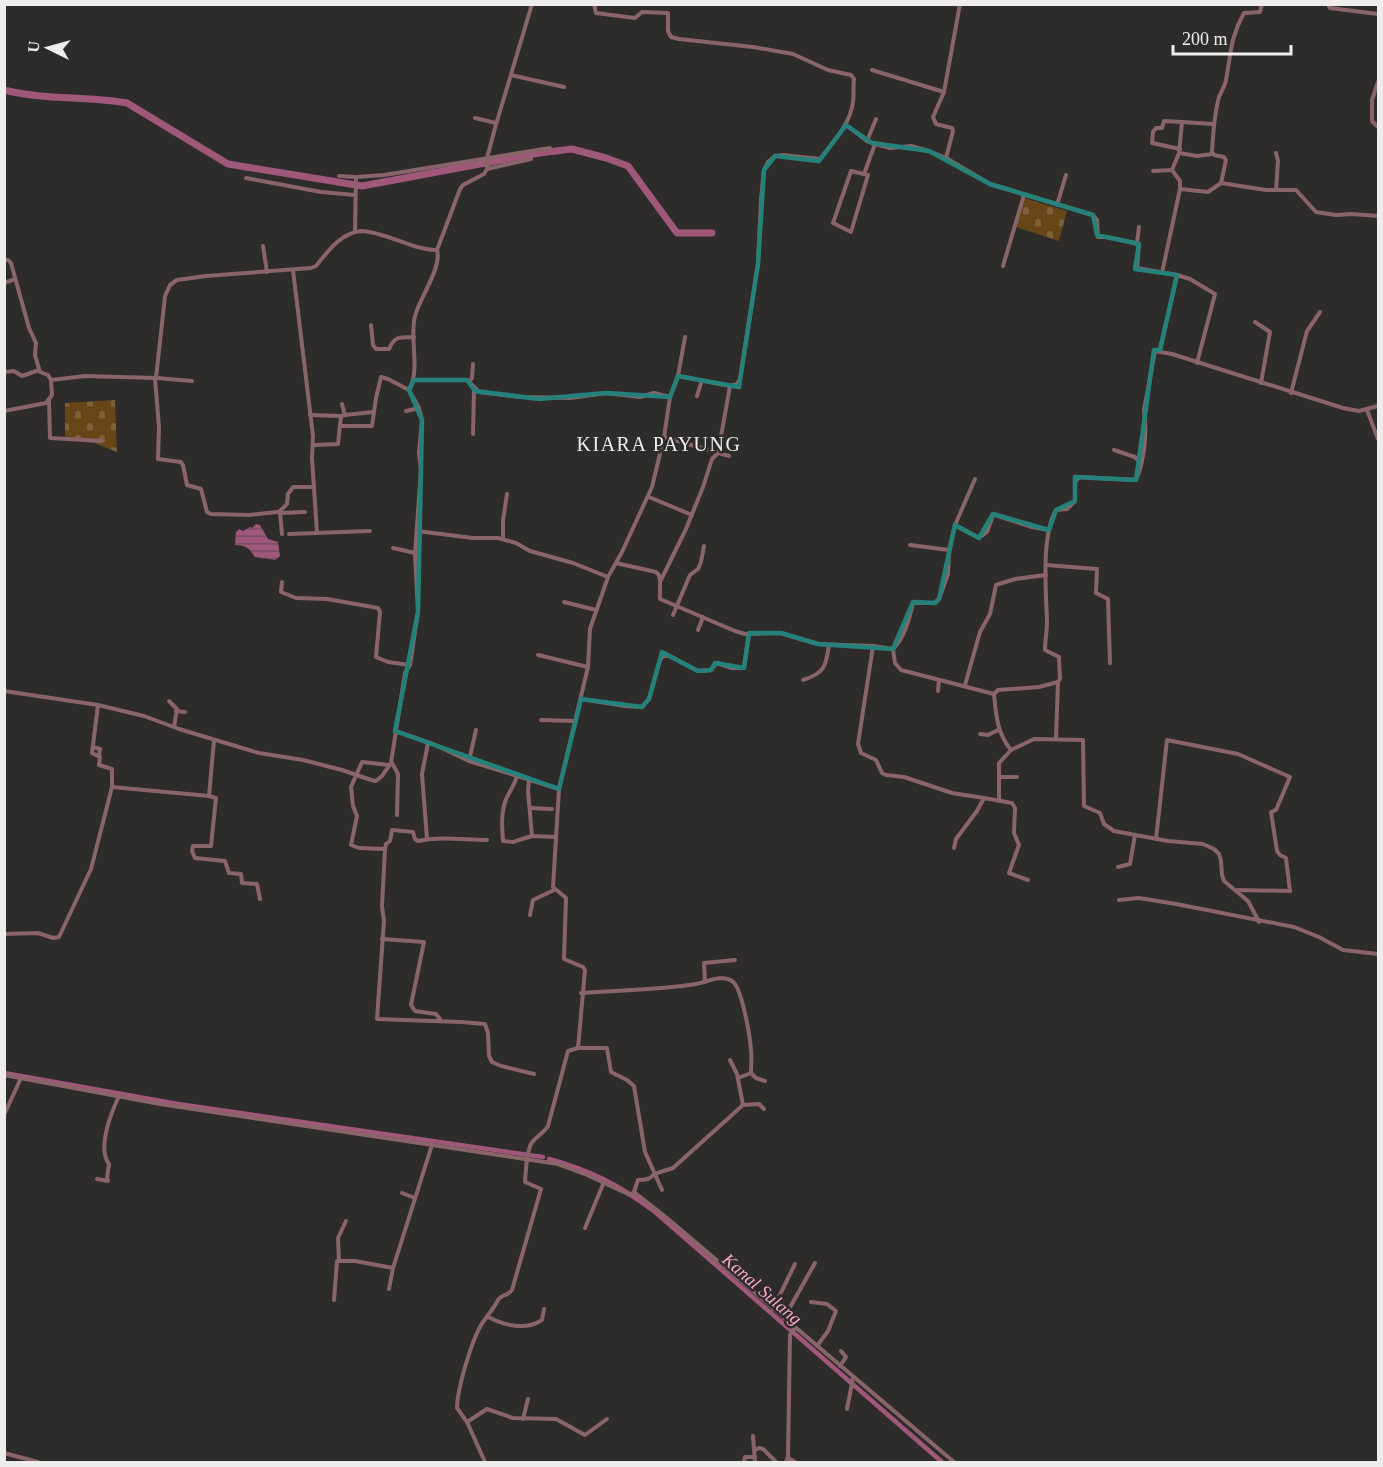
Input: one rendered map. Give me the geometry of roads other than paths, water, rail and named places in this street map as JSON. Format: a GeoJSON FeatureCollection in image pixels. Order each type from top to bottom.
{"type":"FeatureCollection","features":[{"type":"Feature","properties":{"kind":"street"},"geometry":{"type":"LineString","coordinates":[[409,390],[414,380],[415,318],[437,263],[437,250],[460,189],[463,185],[484,174],[487,168],[496,123],[532,4]]}},
{"type":"Feature","properties":{"kind":"street"},"geometry":{"type":"LineString","coordinates":[[594,4],[596,13],[625,17],[635,18],[644,12],[668,13],[668,32],[673,38],[793,54],[828,70],[851,75],[854,79],[852,93],[854,101],[846,125],[820,159],[776,156],[768,162],[764,170],[758,264],[740,379],[737,384],[730,386],[678,376]]}},
{"type":"Feature","properties":{"kind":"street"},"geometry":{"type":"LineString","coordinates":[[946,158],[953,131],[952,128],[936,124],[933,117],[944,92],[960,4]]}},
{"type":"Feature","properties":{"kind":"street"},"geometry":{"type":"LineString","coordinates":[[1213,154],[1213,124],[1219,97],[1226,82],[1229,51],[1244,13],[1260,12],[1262,4]]}},
{"type":"Feature","properties":{"kind":"street"},"geometry":{"type":"LineString","coordinates":[[1328,4],[1330,8],[1378,14]]}},
{"type":"Feature","properties":{"kind":"street"},"geometry":{"type":"LineString","coordinates":[[872,70],[944,92]]}},
{"type":"Feature","properties":{"kind":"street"},"geometry":{"type":"LineString","coordinates":[[511,75],[564,87]]}},
{"type":"Feature","properties":{"kind":"street"},"geometry":{"type":"LineString","coordinates":[[1378,82],[1372,100],[1372,121],[1378,127]]}},
{"type":"Feature","properties":{"kind":"street"},"geometry":{"type":"LineString","coordinates":[[475,118],[496,123]]}},
{"type":"Feature","properties":{"kind":"street"},"geometry":{"type":"LineString","coordinates":[[867,141],[876,119]]}},
{"type":"Feature","properties":{"kind":"street"},"geometry":{"type":"LineString","coordinates":[[1180,189],[1208,192],[1221,183],[1225,158],[1213,154],[1197,156],[1152,143],[1153,132],[1156,128],[1162,128],[1164,121],[1213,124]]}},
{"type":"Feature","properties":{"kind":"street"},"geometry":{"type":"LineString","coordinates":[[1172,170],[1180,151],[1182,122]]}},
{"type":"Feature","properties":{"kind":"street"},"geometry":{"type":"LineString","coordinates":[[846,125],[867,141],[875,144],[890,148],[910,146],[946,158],[990,184],[1096,217],[1098,237],[1137,243]]}},
{"type":"Feature","properties":{"kind":"street"},"geometry":{"type":"LineString","coordinates":[[864,174],[875,144]]}},
{"type":"Feature","properties":{"kind":"street"},"geometry":{"type":"LineString","coordinates":[[339,176],[356,178],[487,160],[550,148]]}},
{"type":"Feature","properties":{"kind":"street"},"geometry":{"type":"LineString","coordinates":[[1276,153],[1278,161],[1276,190]]}},
{"type":"Feature","properties":{"kind":"street"},"geometry":{"type":"LineString","coordinates":[[487,168],[531,159]]}},
{"type":"Feature","properties":{"kind":"street"},"geometry":{"type":"LineString","coordinates":[[1153,171],[1172,170]]}},
{"type":"Feature","properties":{"kind":"street"},"geometry":{"type":"LineString","coordinates":[[1162,273],[1180,189],[1180,181],[1172,170]]}},
{"type":"Feature","properties":{"kind":"street"},"geometry":{"type":"LineString","coordinates":[[851,171],[864,174],[868,175],[851,232],[833,223],[851,171]]}},
{"type":"Feature","properties":{"kind":"street"},"geometry":{"type":"LineString","coordinates":[[1058,205],[1066,175]]}},
{"type":"Feature","properties":{"kind":"street"},"geometry":{"type":"LineString","coordinates":[[246,178],[321,192],[355,195]]}},
{"type":"Feature","properties":{"kind":"street"},"geometry":{"type":"LineString","coordinates":[[356,178],[356,231]]}},
{"type":"Feature","properties":{"kind":"street"},"geometry":{"type":"LineString","coordinates":[[1221,183],[1245,188],[1296,190],[1297,194],[1305,199],[1313,210],[1323,214],[1378,216]]}},
{"type":"Feature","properties":{"kind":"street"},"geometry":{"type":"LineString","coordinates":[[1003,266],[1024,195]]}},
{"type":"Feature","properties":{"kind":"street"},"geometry":{"type":"LineString","coordinates":[[1139,226],[1137,243],[1140,245],[1137,268],[1190,279],[1221,298]]}},
{"type":"Feature","properties":{"kind":"street"},"geometry":{"type":"LineString","coordinates":[[305,512],[260,512],[249,515],[211,514],[207,512],[201,489],[187,485],[181,462],[158,459],[156,378],[165,296],[170,285],[177,280],[206,276],[314,267],[334,245],[356,231],[372,232],[426,249],[437,250]]}},
{"type":"Feature","properties":{"kind":"street"},"geometry":{"type":"LineString","coordinates":[[263,246],[267,272]]}},
{"type":"Feature","properties":{"kind":"street"},"geometry":{"type":"LineString","coordinates":[[4,260],[10,261],[29,328],[36,344],[34,356],[39,370],[48,375],[51,380],[52,395],[43,404],[4,411]]}},
{"type":"Feature","properties":{"kind":"street"},"geometry":{"type":"LineString","coordinates":[[293,270],[314,445],[312,458],[317,533]]}},
{"type":"Feature","properties":{"kind":"street"},"geometry":{"type":"LineString","coordinates":[[1160,350],[1177,275]]}},
{"type":"Feature","properties":{"kind":"street"},"geometry":{"type":"LineString","coordinates":[[4,283],[15,279]]}},
{"type":"Feature","properties":{"kind":"street"},"geometry":{"type":"LineString","coordinates":[[1197,363],[1215,294]]}},
{"type":"Feature","properties":{"kind":"street"},"geometry":{"type":"LineString","coordinates":[[1291,393],[1307,331],[1320,312]]}},
{"type":"Feature","properties":{"kind":"street"},"geometry":{"type":"LineString","coordinates":[[1255,322],[1270,332],[1261,383]]}},
{"type":"Feature","properties":{"kind":"street"},"geometry":{"type":"LineString","coordinates":[[371,325],[373,345],[376,349],[389,349],[392,341],[397,338],[414,337]]}},
{"type":"Feature","properties":{"kind":"street"},"geometry":{"type":"LineString","coordinates":[[554,890],[555,809],[588,667],[590,628],[608,576],[648,496],[664,437],[670,397],[678,376],[685,337]]}},
{"type":"Feature","properties":{"kind":"street"},"geometry":{"type":"LineString","coordinates":[[1056,738],[1060,679],[1059,657],[1045,650],[1046,565],[1050,520],[1056,510],[1066,509],[1075,501],[1075,482],[1079,477],[1135,480],[1142,465],[1144,410],[1154,352],[1160,350],[1347,409],[1367,410],[1378,406]]}},
{"type":"Feature","properties":{"kind":"street"},"geometry":{"type":"LineString","coordinates":[[473,364],[470,381],[474,389],[473,434]]}},
{"type":"Feature","properties":{"kind":"street"},"geometry":{"type":"LineString","coordinates":[[4,372],[14,371],[22,376],[39,370]]}},
{"type":"Feature","properties":{"kind":"street"},"geometry":{"type":"LineString","coordinates":[[51,380],[85,376],[192,381]]}},
{"type":"Feature","properties":{"kind":"street"},"geometry":{"type":"LineString","coordinates":[[4,691],[98,705],[144,716],[258,753],[303,760],[376,781],[390,764],[418,612],[415,553],[421,470],[418,453],[422,420],[409,390],[381,377],[372,426],[340,426]]}},
{"type":"Feature","properties":{"kind":"street"},"geometry":{"type":"LineString","coordinates":[[414,380],[470,381]]}},
{"type":"Feature","properties":{"kind":"street"},"geometry":{"type":"LineString","coordinates":[[697,396],[702,380]]}},
{"type":"Feature","properties":{"kind":"street"},"geometry":{"type":"LineString","coordinates":[[730,386],[718,453],[712,459],[704,487],[660,582],[658,595],[660,599],[735,631],[781,633],[818,644],[893,649]]}},
{"type":"Feature","properties":{"kind":"street"},"geometry":{"type":"LineString","coordinates":[[474,389],[479,392],[539,399],[606,393],[640,397],[654,393],[670,397]]}},
{"type":"Feature","properties":{"kind":"street"},"geometry":{"type":"LineString","coordinates":[[49,400],[50,438],[101,441]]}},
{"type":"Feature","properties":{"kind":"street"},"geometry":{"type":"LineString","coordinates":[[314,445],[337,445],[343,415],[342,404]]}},
{"type":"Feature","properties":{"kind":"street"},"geometry":{"type":"LineString","coordinates":[[406,411],[418,408]]}},
{"type":"Feature","properties":{"kind":"street"},"geometry":{"type":"LineString","coordinates":[[1367,410],[1378,439]]}},
{"type":"Feature","properties":{"kind":"street"},"geometry":{"type":"LineString","coordinates":[[310,415],[373,412]]}},
{"type":"Feature","properties":{"kind":"street"},"geometry":{"type":"LineString","coordinates":[[664,437],[729,456]]}},
{"type":"Feature","properties":{"kind":"street"},"geometry":{"type":"LineString","coordinates":[[1114,450],[1135,457],[1142,465]]}},
{"type":"Feature","properties":{"kind":"street"},"geometry":{"type":"LineString","coordinates":[[975,479],[955,525],[949,550],[948,574],[937,602],[914,603],[900,640],[893,649],[895,663],[902,670],[994,694]]}},
{"type":"Feature","properties":{"kind":"street"},"geometry":{"type":"LineString","coordinates":[[282,534],[279,513],[287,504],[288,494],[293,487],[314,487]]}},
{"type":"Feature","properties":{"kind":"street"},"geometry":{"type":"LineString","coordinates":[[503,539],[507,494]]}},
{"type":"Feature","properties":{"kind":"street"},"geometry":{"type":"LineString","coordinates":[[648,496],[692,515]]}},
{"type":"Feature","properties":{"kind":"street"},"geometry":{"type":"LineString","coordinates":[[955,525],[979,538],[987,532],[995,514],[1032,527],[1049,530]]}},
{"type":"Feature","properties":{"kind":"street"},"geometry":{"type":"LineString","coordinates":[[289,534],[370,531]]}},
{"type":"Feature","properties":{"kind":"street"},"geometry":{"type":"LineString","coordinates":[[417,531],[503,539],[530,551],[608,576]]}},
{"type":"Feature","properties":{"kind":"street"},"geometry":{"type":"LineString","coordinates":[[910,545],[949,550]]}},
{"type":"Feature","properties":{"kind":"street"},"geometry":{"type":"LineString","coordinates":[[673,615],[690,575],[698,569],[704,546]]}},
{"type":"Feature","properties":{"kind":"street"},"geometry":{"type":"LineString","coordinates":[[393,548],[415,553]]}},
{"type":"Feature","properties":{"kind":"street"},"geometry":{"type":"LineString","coordinates":[[616,562],[656,572],[660,582]]}},
{"type":"Feature","properties":{"kind":"street"},"geometry":{"type":"LineString","coordinates":[[1046,565],[1097,569],[1096,593],[1108,599],[1110,663]]}},
{"type":"Feature","properties":{"kind":"street"},"geometry":{"type":"LineString","coordinates":[[965,685],[980,632],[990,614],[997,584],[1046,575]]}},
{"type":"Feature","properties":{"kind":"street"},"geometry":{"type":"LineString","coordinates":[[282,582],[281,592],[296,598],[327,599],[378,608],[380,612],[376,657],[388,662],[410,665]]}},
{"type":"Feature","properties":{"kind":"street"},"geometry":{"type":"LineString","coordinates":[[564,602],[596,610]]}},
{"type":"Feature","properties":{"kind":"street"},"geometry":{"type":"LineString","coordinates":[[698,630],[702,617]]}},
{"type":"Feature","properties":{"kind":"street"},"geometry":{"type":"LineString","coordinates":[[581,699],[642,707],[649,699],[663,656],[669,656],[698,671],[711,670],[717,663],[732,668],[744,668],[749,633]]}},
{"type":"Feature","properties":{"kind":"street"},"geometry":{"type":"LineString","coordinates":[[803,680],[820,672],[826,664],[830,645]]}},
{"type":"Feature","properties":{"kind":"street"},"geometry":{"type":"LineString","coordinates":[[874,646],[858,744],[861,753],[876,760],[886,775],[904,777],[941,790],[1012,803],[1015,808],[1014,833],[1019,848],[1009,873],[1029,880]]}},
{"type":"Feature","properties":{"kind":"street"},"geometry":{"type":"LineString","coordinates":[[538,655],[588,667]]}},
{"type":"Feature","properties":{"kind":"street"},"geometry":{"type":"LineString","coordinates":[[938,680],[938,691]]}},
{"type":"Feature","properties":{"kind":"street"},"geometry":{"type":"LineString","coordinates":[[994,694],[998,690],[1039,687],[1058,682]]}},
{"type":"Feature","properties":{"kind":"street"},"geometry":{"type":"LineString","coordinates":[[994,694],[998,730],[1011,750]]}},
{"type":"Feature","properties":{"kind":"street"},"geometry":{"type":"LineString","coordinates":[[169,701],[176,707],[174,727]]}},
{"type":"Feature","properties":{"kind":"street"},"geometry":{"type":"LineString","coordinates":[[4,934],[42,933],[56,938],[60,935],[91,869],[112,787],[113,771],[99,765],[99,756],[93,754],[98,705]]}},
{"type":"Feature","properties":{"kind":"street"},"geometry":{"type":"LineString","coordinates":[[176,711],[185,712]]}},
{"type":"Feature","properties":{"kind":"street"},"geometry":{"type":"LineString","coordinates":[[541,720],[576,721]]}},
{"type":"Feature","properties":{"kind":"street"},"geometry":{"type":"LineString","coordinates":[[469,760],[476,730]]}},
{"type":"Feature","properties":{"kind":"street"},"geometry":{"type":"LineString","coordinates":[[980,734],[988,735],[998,730]]}},
{"type":"Feature","properties":{"kind":"street"},"geometry":{"type":"LineString","coordinates":[[395,731],[469,760],[559,789]]}},
{"type":"Feature","properties":{"kind":"street"},"geometry":{"type":"LineString","coordinates":[[999,801],[999,763],[1011,750],[1034,739],[1056,738],[1084,741],[1084,806],[1100,813],[1101,820],[1109,829],[1156,839],[1203,844],[1214,849],[1219,854],[1224,881],[1248,901],[1259,922]]}},
{"type":"Feature","properties":{"kind":"street"},"geometry":{"type":"LineString","coordinates":[[209,796],[214,740]]}},
{"type":"Feature","properties":{"kind":"street"},"geometry":{"type":"LineString","coordinates":[[1156,839],[1167,740],[1238,754],[1290,777],[1276,810],[1271,812],[1277,851],[1286,860],[1290,891],[1237,890]]}},
{"type":"Feature","properties":{"kind":"street"},"geometry":{"type":"LineString","coordinates":[[427,839],[422,770],[428,743]]}},
{"type":"Feature","properties":{"kind":"street"},"geometry":{"type":"LineString","coordinates":[[385,849],[359,848],[351,845],[357,816],[352,806],[351,786],[362,762],[390,764],[398,774],[397,815]]}},
{"type":"Feature","properties":{"kind":"street"},"geometry":{"type":"LineString","coordinates":[[517,776],[505,802],[501,825],[503,841],[513,842],[532,836],[556,837]]}},
{"type":"Feature","properties":{"kind":"street"},"geometry":{"type":"LineString","coordinates":[[999,777],[1017,777]]}},
{"type":"Feature","properties":{"kind":"street"},"geometry":{"type":"LineString","coordinates":[[529,779],[532,836]]}},
{"type":"Feature","properties":{"kind":"street"},"geometry":{"type":"LineString","coordinates":[[112,787],[216,798],[211,846],[194,846],[192,851],[195,858],[226,862],[229,873],[241,874],[242,883],[257,884],[260,899]]}},
{"type":"Feature","properties":{"kind":"street"},"geometry":{"type":"LineString","coordinates":[[954,848],[956,839],[984,798]]}},
{"type":"Feature","properties":{"kind":"street"},"geometry":{"type":"LineString","coordinates":[[530,808],[555,809]]}},
{"type":"Feature","properties":{"kind":"street"},"geometry":{"type":"LineString","coordinates":[[487,840],[427,839],[416,841],[413,832],[392,830],[390,841],[386,844],[385,849],[377,1019],[479,1022],[484,1024],[488,1032],[489,1056],[492,1062],[534,1074]]}},
{"type":"Feature","properties":{"kind":"street"},"geometry":{"type":"LineString","coordinates":[[1118,867],[1130,864],[1135,835]]}},
{"type":"Feature","properties":{"kind":"street"},"geometry":{"type":"LineString","coordinates":[[530,915],[533,900],[554,890]]}},
{"type":"Feature","properties":{"kind":"street"},"geometry":{"type":"LineString","coordinates":[[554,890],[565,896],[565,962],[584,968],[578,1048]]}},
{"type":"Feature","properties":{"kind":"street"},"geometry":{"type":"LineString","coordinates":[[1119,900],[1139,898],[1302,930],[1343,950],[1378,954]]}},
{"type":"Feature","properties":{"kind":"street"},"geometry":{"type":"LineString","coordinates":[[382,939],[424,942],[411,1005],[415,1011],[436,1014],[440,1019],[436,1022]]}},
{"type":"Feature","properties":{"kind":"street"},"geometry":{"type":"LineString","coordinates":[[705,982],[704,963],[735,960]]}},
{"type":"Feature","properties":{"kind":"street"},"geometry":{"type":"LineString","coordinates":[[581,993],[663,988],[725,978],[733,981],[744,1010],[752,1054],[751,1073],[756,1078],[765,1081]]}},
{"type":"Feature","properties":{"kind":"street"},"geometry":{"type":"LineString","coordinates":[[485,1462],[467,1422],[457,1408],[458,1397],[480,1326],[500,1298],[510,1294],[513,1290],[540,1189],[525,1182],[532,1142],[548,1126],[567,1051],[578,1048],[608,1048],[611,1072],[634,1086],[645,1152],[662,1190]]}},
{"type":"Feature","properties":{"kind":"street"},"geometry":{"type":"LineString","coordinates":[[730,1060],[738,1078],[743,1105]]}},
{"type":"Feature","properties":{"kind":"street"},"geometry":{"type":"LineString","coordinates":[[738,1078],[751,1073]]}},
{"type":"Feature","properties":{"kind":"street"},"geometry":{"type":"LineString","coordinates":[[4,1075],[160,1104],[432,1145],[529,1156],[567,1166],[627,1195],[632,1194],[667,1218],[954,1462]]}},
{"type":"Feature","properties":{"kind":"street"},"geometry":{"type":"LineString","coordinates":[[4,1115],[21,1078]]}},
{"type":"Feature","properties":{"kind":"street"},"geometry":{"type":"LineString","coordinates":[[97,1179],[108,1181],[109,1164],[105,1159],[103,1146],[109,1119],[118,1096]]}},
{"type":"Feature","properties":{"kind":"street"},"geometry":{"type":"LineString","coordinates":[[632,1194],[638,1180],[643,1181],[654,1174],[673,1168],[743,1105],[759,1104],[764,1109]]}},
{"type":"Feature","properties":{"kind":"street"},"geometry":{"type":"LineString","coordinates":[[389,1289],[393,1268],[432,1145]]}},
{"type":"Feature","properties":{"kind":"street"},"geometry":{"type":"LineString","coordinates":[[585,1228],[604,1182]]}},
{"type":"Feature","properties":{"kind":"street"},"geometry":{"type":"LineString","coordinates":[[402,1193],[415,1198]]}},
{"type":"Feature","properties":{"kind":"street"},"geometry":{"type":"LineString","coordinates":[[334,1300],[337,1262],[339,1261],[338,1238],[346,1221]]}},
{"type":"Feature","properties":{"kind":"street"},"geometry":{"type":"LineString","coordinates":[[339,1261],[393,1268]]}},
{"type":"Feature","properties":{"kind":"street"},"geometry":{"type":"LineString","coordinates":[[773,1309],[795,1263]]}},
{"type":"Feature","properties":{"kind":"street"},"geometry":{"type":"LineString","coordinates":[[784,1318],[815,1263]]}},
{"type":"Feature","properties":{"kind":"street"},"geometry":{"type":"LineString","coordinates":[[811,1302],[827,1304],[836,1310],[828,1331],[817,1346]]}},
{"type":"Feature","properties":{"kind":"street"},"geometry":{"type":"LineString","coordinates":[[488,1317],[511,1326],[533,1325],[542,1320],[544,1309]]}},
{"type":"Feature","properties":{"kind":"street"},"geometry":{"type":"LineString","coordinates":[[795,1328],[790,1335],[787,1460],[795,1462]]}},
{"type":"Feature","properties":{"kind":"street"},"geometry":{"type":"LineString","coordinates":[[840,1366],[846,1357],[841,1351]]}},
{"type":"Feature","properties":{"kind":"street"},"geometry":{"type":"LineString","coordinates":[[847,1409],[853,1378]]}},
{"type":"Feature","properties":{"kind":"street"},"geometry":{"type":"LineString","coordinates":[[523,1419],[528,1399]]}},
{"type":"Feature","properties":{"kind":"street"},"geometry":{"type":"LineString","coordinates":[[467,1422],[487,1409],[513,1418],[556,1419],[585,1435],[607,1419]]}},
{"type":"Feature","properties":{"kind":"street"},"geometry":{"type":"LineString","coordinates":[[753,1436],[755,1462]]}},
{"type":"Feature","properties":{"kind":"street"},"geometry":{"type":"LineString","coordinates":[[755,1450],[763,1449],[776,1462]]}},
{"type":"Feature","properties":{"kind":"street"},"geometry":{"type":"LineString","coordinates":[[4,1453],[38,1462]]}},
{"type":"Feature","properties":{"kind":"street"},"geometry":{"type":"LineString","coordinates":[[744,1462],[745,1457],[755,1457]]}},
{"type":"Feature","properties":{"kind":"waterway"},"geometry":{"type":"LineString","coordinates":[[4,90],[34,95],[127,103],[228,164],[362,186],[572,149],[628,166],[677,233],[712,233]]}},
{"type":"Feature","properties":{"kind":"waterway"},"geometry":{"type":"LineString","coordinates":[[4,1073],[178,1104],[543,1157]]}},
{"type":"Feature","properties":{"kind":"waterway","name":"Kanal Sulang"},"geometry":{"type":"LineString","coordinates":[[549,1159],[605,1180],[655,1212],[942,1462]]}},
{"type":"Feature","properties":{"kind":"district","name":"KIARA PAYUNG"},"geometry":{"type":"Point","coordinates":[659,444]}}]}
